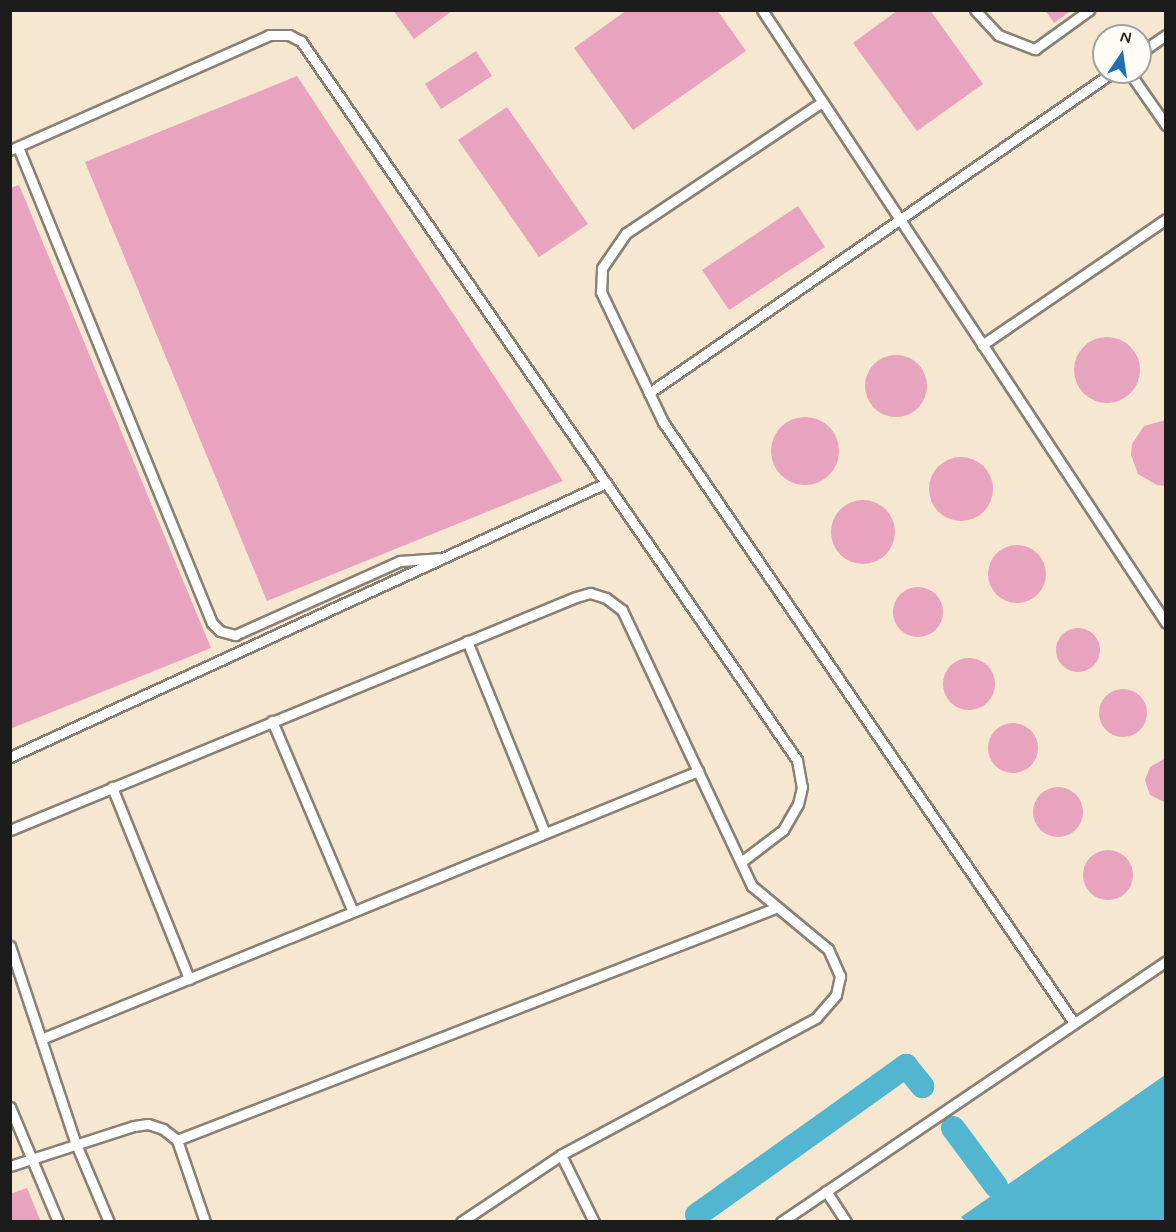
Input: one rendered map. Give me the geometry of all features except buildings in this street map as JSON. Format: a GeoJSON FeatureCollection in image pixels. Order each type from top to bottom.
{"type":"FeatureCollection","features":[{"type":"Feature","properties":{"kind":"lane"},"geometry":{"type":"LineString","coordinates":[[762,10],[1166,623]]}},
{"type":"Feature","properties":{"kind":"lane"},"geometry":{"type":"LineString","coordinates":[[975,10],[998,34],[1035,49],[1089,10]]}},
{"type":"Feature","properties":{"kind":"lane"},"geometry":{"type":"LineString","coordinates":[[440,558],[400,561],[235,635],[220,631],[212,623],[14,149],[269,35],[289,35],[301,41],[797,760],[802,787],[798,804],[783,830],[741,862]]}},
{"type":"Feature","properties":{"kind":"lane"},"geometry":{"type":"LineString","coordinates":[[1152,45],[1166,35]]}},
{"type":"Feature","properties":{"kind":"lane"},"geometry":{"type":"LineString","coordinates":[[649,393],[1096,84]]}},
{"type":"Feature","properties":{"kind":"lane"},"geometry":{"type":"LineString","coordinates":[[1137,84],[1166,125]]}},
{"type":"Feature","properties":{"kind":"lane"},"geometry":{"type":"LineString","coordinates":[[822,102],[626,233],[611,250],[602,268],[601,292],[663,422],[1074,1023]]}},
{"type":"Feature","properties":{"kind":"lane"},"geometry":{"type":"LineString","coordinates":[[982,345],[1166,219]]}},
{"type":"Feature","properties":{"kind":"lane"},"geometry":{"type":"LineString","coordinates":[[10,757],[606,483]]}},
{"type":"Feature","properties":{"kind":"lane"},"geometry":{"type":"LineString","coordinates":[[10,830],[576,597],[590,593],[606,598],[622,610],[752,886],[775,908],[828,949],[840,976],[836,995],[816,1018],[561,1155],[461,1221]]}},
{"type":"Feature","properties":{"kind":"lane"},"geometry":{"type":"LineString","coordinates":[[467,641],[545,833]]}},
{"type":"Feature","properties":{"kind":"lane"},"geometry":{"type":"LineString","coordinates":[[272,721],[353,912]]}},
{"type":"Feature","properties":{"kind":"lane"},"geometry":{"type":"LineString","coordinates":[[41,1039],[698,771]]}},
{"type":"Feature","properties":{"kind":"lane"},"geometry":{"type":"LineString","coordinates":[[112,787],[189,979]]}},
{"type":"Feature","properties":{"kind":"lane"},"geometry":{"type":"LineString","coordinates":[[177,1140],[775,908]]}},
{"type":"Feature","properties":{"kind":"lane"},"geometry":{"type":"LineString","coordinates":[[10,946],[76,1144],[109,1221]]}},
{"type":"Feature","properties":{"kind":"lane"},"geometry":{"type":"LineString","coordinates":[[781,1221],[1166,961]]}},
{"type":"Feature","properties":{"kind":"lane"},"geometry":{"type":"LineString","coordinates":[[10,1107],[58,1221]]}},
{"type":"Feature","properties":{"kind":"lane"},"geometry":{"type":"LineString","coordinates":[[10,1166],[76,1144],[148,1124],[163,1129],[177,1140],[206,1221]]}},
{"type":"Feature","properties":{"kind":"lane"},"geometry":{"type":"LineString","coordinates":[[561,1155],[594,1221]]}},
{"type":"Feature","properties":{"kind":"lane"},"geometry":{"type":"LineString","coordinates":[[826,1191],[846,1221]]}},
{"type":"Feature","properties":{"kind":"water"},"geometry":{"type":"Polygon","coordinates":[[[1165,1075],[1165,1221],[965,1221],[961,1217],[1165,1075]]]}},
{"type":"Feature","properties":{"kind":"waterway"},"geometry":{"type":"LineString","coordinates":[[697,1215],[906,1066],[922,1086]]}},
{"type":"Feature","properties":{"kind":"waterway"},"geometry":{"type":"LineString","coordinates":[[953,1128],[996,1186]]}}]}
